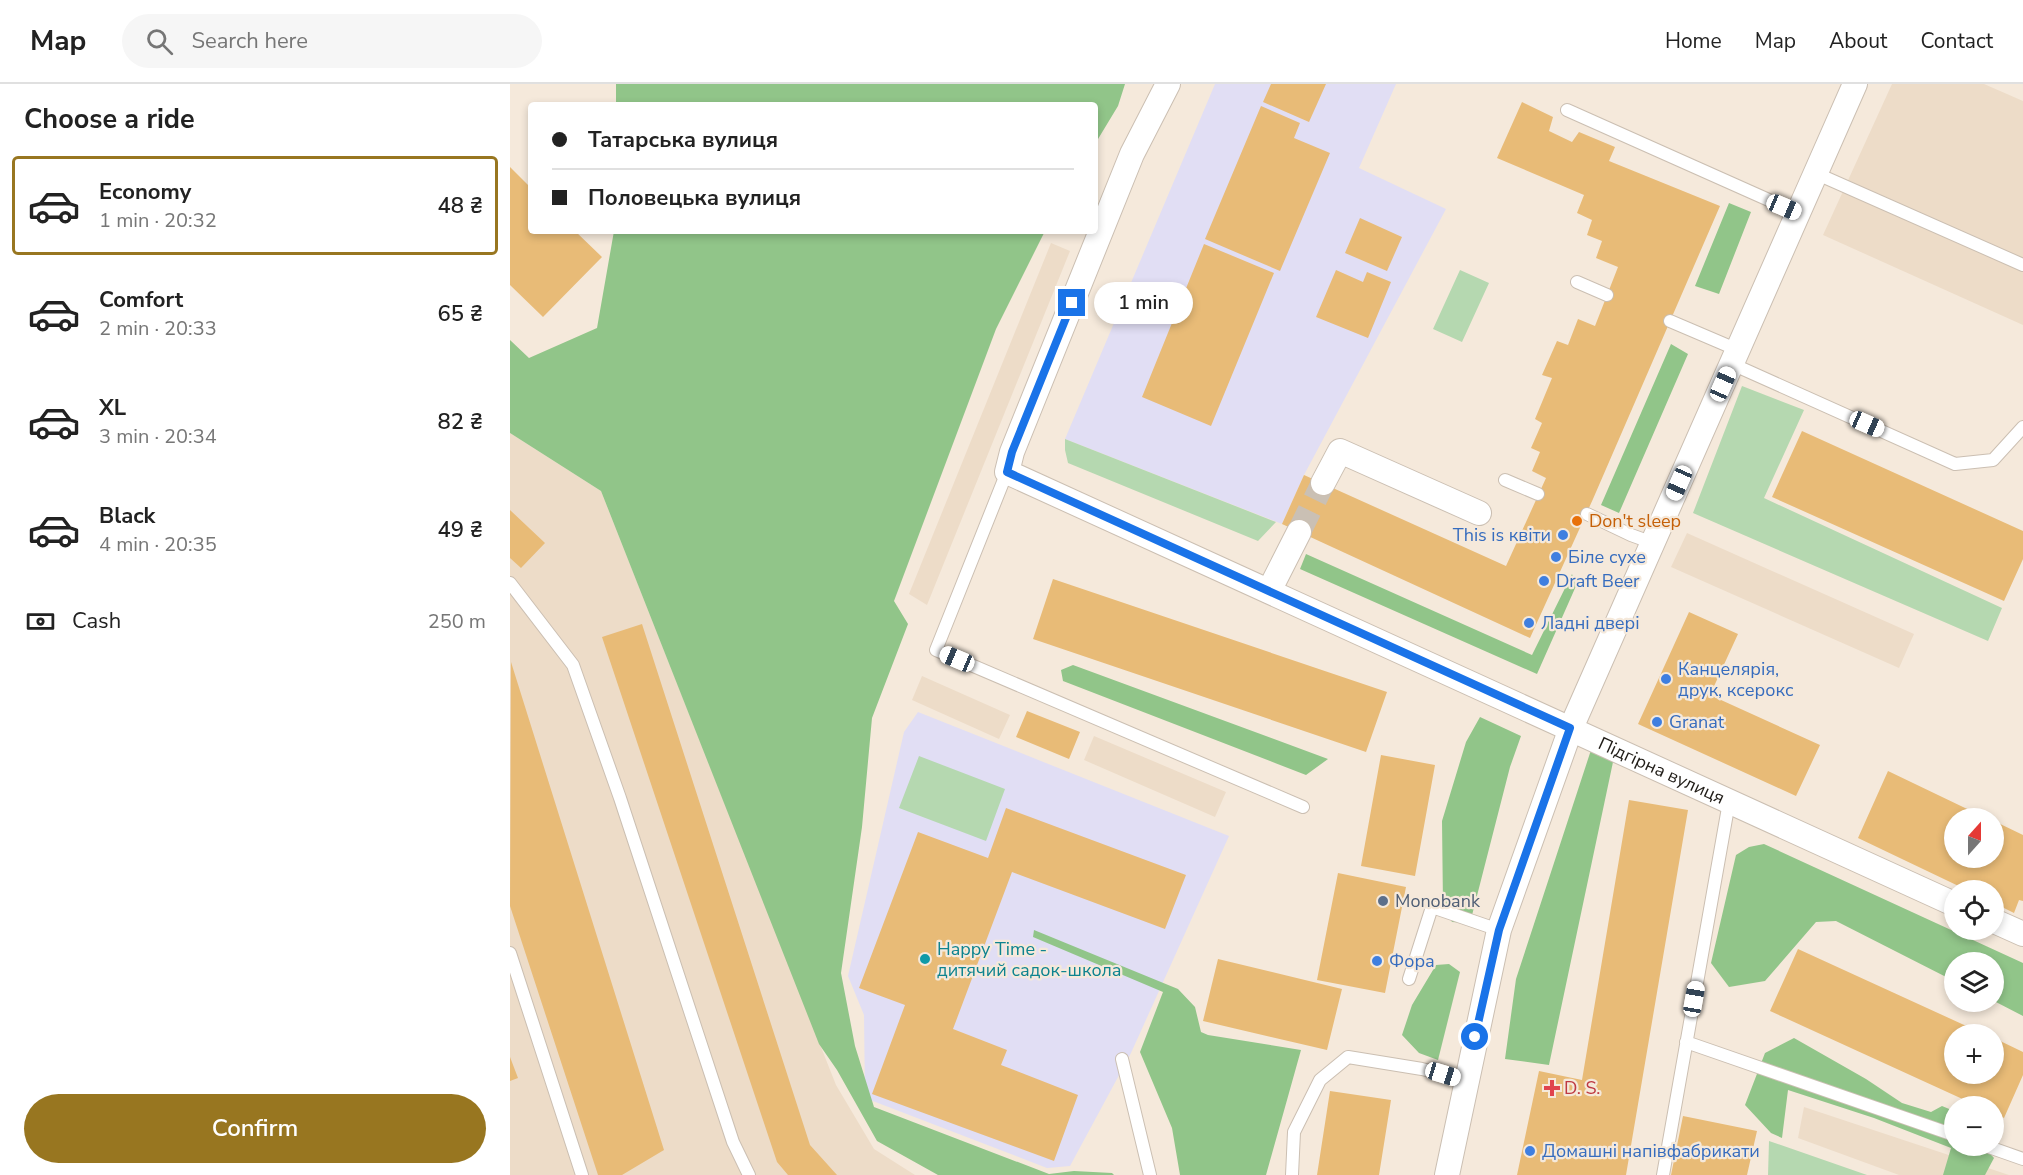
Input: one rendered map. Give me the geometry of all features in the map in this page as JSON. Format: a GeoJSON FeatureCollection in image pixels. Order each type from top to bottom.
{"type":"FeatureCollection","features":[{"type":"Feature","properties":{"kind":"street"},"geometry":{"type":"LineString","coordinates":[[1007,472],[1012,452],[1132,154],[1168,84]]}},
{"type":"Feature","properties":{"kind":"street"},"geometry":{"type":"LineString","coordinates":[[1447,1175],[1499,930],[1570,728],[1855,84]]}},
{"type":"Feature","properties":{"kind":"street"},"geometry":{"type":"LineString","coordinates":[[1323,483],[1340,451],[1479,513]]}},
{"type":"Feature","properties":{"kind":"street","name":"Підгірна вулиця"},"geometry":{"type":"LineString","coordinates":[[1007,472],[1944,899]]}},
{"type":"Feature","properties":{"kind":"street"},"geometry":{"type":"LineString","coordinates":[[1269,591],[1299,532]]}},
{"type":"Feature","properties":{"kind":"street"},"geometry":{"type":"LineString","coordinates":[[2004,925],[2023,934]]}},
{"type":"Feature","properties":{"kind":"lane"},"geometry":{"type":"LineString","coordinates":[[1567,110],[1798,213]]}},
{"type":"Feature","properties":{"kind":"lane"},"geometry":{"type":"LineString","coordinates":[[1815,173],[2023,265]]}},
{"type":"Feature","properties":{"kind":"lane"},"geometry":{"type":"LineString","coordinates":[[1577,282],[1607,295]]}},
{"type":"Feature","properties":{"kind":"lane"},"geometry":{"type":"LineString","coordinates":[[1670,321],[1735,357],[1955,464],[1993,460],[2023,427]]}},
{"type":"Feature","properties":{"kind":"lane"},"geometry":{"type":"LineString","coordinates":[[1007,472],[936,650],[1303,807]]}},
{"type":"Feature","properties":{"kind":"lane"},"geometry":{"type":"LineString","coordinates":[[1505,480],[1538,494]]}},
{"type":"Feature","properties":{"kind":"lane"},"geometry":{"type":"LineString","coordinates":[[1587,514],[1653,543]]}},
{"type":"Feature","properties":{"kind":"lane"},"geometry":{"type":"LineString","coordinates":[[510,583],[573,665],[620,798],[733,1142],[749,1175]]}},
{"type":"Feature","properties":{"kind":"lane"},"geometry":{"type":"LineString","coordinates":[[1663,1175],[1729,802]]}},
{"type":"Feature","properties":{"kind":"lane"},"geometry":{"type":"LineString","coordinates":[[1409,979],[1431,907],[1499,930]]}},
{"type":"Feature","properties":{"kind":"lane"},"geometry":{"type":"LineString","coordinates":[[510,953],[582,1175]]}},
{"type":"Feature","properties":{"kind":"lane"},"geometry":{"type":"LineString","coordinates":[[1686,1042],[1944,1132]]}},
{"type":"Feature","properties":{"kind":"lane"},"geometry":{"type":"LineString","coordinates":[[1292,1175],[1294,1132],[1320,1080],[1348,1057],[1422,1069],[1466,1080]]}},
{"type":"Feature","properties":{"kind":"lane"},"geometry":{"type":"LineString","coordinates":[[1122,1059],[1150,1175]]}},
{"type":"Feature","properties":{"kind":"lane"},"geometry":{"type":"LineString","coordinates":[[2004,1152],[2023,1159]]}},
{"type":"Feature","properties":{"kind":"shaded area"},"geometry":{"type":"Polygon","coordinates":[[[1215,84],[1396,84],[1359,168],[1446,209],[1304,475],[1282,524],[1065,439],[1215,84]]]}},
{"type":"Feature","properties":{"kind":"shaded area"},"geometry":{"type":"Polygon","coordinates":[[[1892,84],[1984,84],[2023,101],[2023,325],[1823,235],[1892,84]]]}},
{"type":"Feature","properties":{"kind":"shaded area"},"geometry":{"type":"Polygon","coordinates":[[[1051,243],[1070,251],[927,605],[909,594],[1051,243]]]}},
{"type":"Feature","properties":{"kind":"shaded area"},"geometry":{"type":"Polygon","coordinates":[[[510,433],[601,491],[836,1085],[874,1149],[915,1175],[510,1175],[510,433]]]}},
{"type":"Feature","properties":{"kind":"shaded area"},"geometry":{"type":"Polygon","coordinates":[[[1687,533],[1914,634],[1899,668],[1671,567],[1687,533]]]}},
{"type":"Feature","properties":{"kind":"shaded area"},"geometry":{"type":"Polygon","coordinates":[[[922,676],[1010,715],[999,739],[912,700],[922,676]]]}},
{"type":"Feature","properties":{"kind":"shaded area"},"geometry":{"type":"Polygon","coordinates":[[[918,712],[1229,836],[1131,1053],[1070,1166],[1047,1168],[865,1098],[864,1015],[848,976],[904,732],[918,712]]]}},
{"type":"Feature","properties":{"kind":"shaded area"},"geometry":{"type":"Polygon","coordinates":[[[1094,736],[1226,792],[1215,817],[1084,760],[1094,736]]]}},
{"type":"Feature","properties":{"kind":"shaded area"},"geometry":{"type":"Polygon","coordinates":[[[1804,1107],[1944,1153],[1944,1156],[1952,1156],[2009,1175],[1899,1175],[1798,1138],[1804,1107]]]}},
{"type":"Feature","properties":{"kind":"green space"},"geometry":{"type":"Polygon","coordinates":[[[616,84],[1125,84],[1118,106],[1098,139],[1098,102],[616,102],[616,84]]]}},
{"type":"Feature","properties":{"kind":"green space"},"geometry":{"type":"Polygon","coordinates":[[[1729,203],[1751,212],[1719,294],[1695,286],[1729,203]]]}},
{"type":"Feature","properties":{"kind":"green space"},"geometry":{"type":"Polygon","coordinates":[[[613,234],[1044,234],[996,329],[894,601],[908,624],[872,718],[862,827],[841,973],[855,1046],[874,1107],[1049,1174],[1074,1171],[1114,1175],[938,1175],[877,1141],[837,1070],[819,1044],[601,491],[510,433],[510,340],[529,358],[597,328],[613,234]]]}},
{"type":"Feature","properties":{"kind":"green space"},"geometry":{"type":"Polygon","coordinates":[[[1460,270],[1489,283],[1462,342],[1433,329],[1460,270]]]}},
{"type":"Feature","properties":{"kind":"green space"},"geometry":{"type":"Polygon","coordinates":[[[1671,344],[1688,354],[1619,513],[1601,505],[1671,344]]]}},
{"type":"Feature","properties":{"kind":"green space"},"geometry":{"type":"Polygon","coordinates":[[[1742,386],[1804,410],[1764,498],[2002,608],[1988,641],[1693,513],[1742,386]]]}},
{"type":"Feature","properties":{"kind":"green space"},"geometry":{"type":"Polygon","coordinates":[[[1065,439],[1276,522],[1258,541],[1068,463],[1065,439]]]}},
{"type":"Feature","properties":{"kind":"green space"},"geometry":{"type":"Polygon","coordinates":[[[1306,554],[1532,655],[1572,574],[1576,586],[1537,674],[1300,569],[1306,554]]]}},
{"type":"Feature","properties":{"kind":"green space"},"geometry":{"type":"Polygon","coordinates":[[[1073,665],[1328,759],[1306,775],[1063,681],[1061,670],[1073,665]]]}},
{"type":"Feature","properties":{"kind":"green space"},"geometry":{"type":"Polygon","coordinates":[[[1480,717],[1521,736],[1510,767],[1470,923],[1452,922],[1443,906],[1442,821],[1466,742],[1480,717]]]}},
{"type":"Feature","properties":{"kind":"green space"},"geometry":{"type":"Polygon","coordinates":[[[1591,750],[1613,762],[1549,1065],[1505,1059],[1516,979],[1591,750]]]}},
{"type":"Feature","properties":{"kind":"green space"},"geometry":{"type":"Polygon","coordinates":[[[919,756],[1005,789],[986,841],[899,808],[919,756]]]}},
{"type":"Feature","properties":{"kind":"green space"},"geometry":{"type":"Polygon","coordinates":[[[1764,844],[1944,927],[1944,940],[1973,940],[1999,952],[1944,952],[1944,976],[1836,921],[1816,922],[1765,981],[1729,987],[1711,963],[1736,855],[1749,847],[1764,844]]]}},
{"type":"Feature","properties":{"kind":"green space"},"geometry":{"type":"Polygon","coordinates":[[[1034,930],[1178,989],[1195,1007],[1201,1032],[1301,1050],[1266,1175],[1180,1175],[1172,1128],[1140,1052],[1163,992],[1033,937],[1034,930]]]}},
{"type":"Feature","properties":{"kind":"green space"},"geometry":{"type":"Polygon","coordinates":[[[2004,954],[2023,963],[2023,1016],[2004,1006],[2004,954]]]}},
{"type":"Feature","properties":{"kind":"green space"},"geometry":{"type":"Polygon","coordinates":[[[1449,964],[1460,972],[1438,1060],[1419,1053],[1402,1035],[1412,1005],[1436,965],[1449,964]]]}},
{"type":"Feature","properties":{"kind":"green space"},"geometry":{"type":"Polygon","coordinates":[[[1794,1038],[1866,1079],[1902,1103],[1931,1112],[1944,1107],[1944,1145],[1874,1118],[1788,1090],[1782,1138],[1771,1133],[1745,1105],[1765,1053],[1794,1038]]]}},
{"type":"Feature","properties":{"kind":"green space"},"geometry":{"type":"Polygon","coordinates":[[[1769,1141],[1867,1175],[1768,1175],[1769,1141]]]}},
{"type":"Feature","properties":{"kind":"green space"},"geometry":{"type":"Polygon","coordinates":[[[1949,1156],[1992,1156],[1994,1158],[1985,1175],[1943,1175],[1949,1156]]]}},
{"type":"Feature","properties":{"kind":"building"},"geometry":{"type":"Polygon","coordinates":[[[1271,84],[1326,84],[1309,122],[1263,102],[1271,84]]]}},
{"type":"Feature","properties":{"kind":"building"},"geometry":{"type":"Polygon","coordinates":[[[1522,102],[1553,117],[1549,131],[1572,142],[1579,132],[1615,147],[1609,161],[1720,206],[1530,638],[1282,524],[1304,475],[1506,566],[1546,478],[1532,471],[1540,452],[1531,448],[1542,423],[1535,419],[1552,378],[1542,375],[1557,341],[1568,345],[1578,319],[1595,326],[1618,267],[1596,258],[1602,241],[1587,235],[1592,220],[1577,213],[1584,195],[1497,158],[1522,102]]]}},
{"type":"Feature","properties":{"kind":"building"},"geometry":{"type":"Polygon","coordinates":[[[1261,106],[1300,123],[1294,138],[1330,153],[1280,271],[1205,239],[1261,106]]]}},
{"type":"Feature","properties":{"kind":"building"},"geometry":{"type":"Polygon","coordinates":[[[510,167],[528,185],[528,234],[578,234],[602,257],[543,317],[510,285],[510,167]]]}},
{"type":"Feature","properties":{"kind":"building"},"geometry":{"type":"Polygon","coordinates":[[[1360,218],[1402,237],[1387,271],[1345,253],[1360,218]]]}},
{"type":"Feature","properties":{"kind":"building"},"geometry":{"type":"Polygon","coordinates":[[[1204,244],[1274,273],[1211,426],[1142,397],[1204,244]]]}},
{"type":"Feature","properties":{"kind":"building"},"geometry":{"type":"Polygon","coordinates":[[[1336,270],[1363,282],[1367,272],[1391,282],[1368,338],[1316,317],[1336,270]]]}},
{"type":"Feature","properties":{"kind":"building"},"geometry":{"type":"Polygon","coordinates":[[[1802,431],[2023,531],[2023,559],[2004,601],[1772,497],[1802,431]]]}},
{"type":"Feature","properties":{"kind":"building"},"geometry":{"type":"Polygon","coordinates":[[[510,510],[545,543],[521,568],[510,558],[510,510]]]}},
{"type":"Feature","properties":{"kind":"building"},"geometry":{"type":"Polygon","coordinates":[[[1053,579],[1387,692],[1366,752],[1033,639],[1053,579]]]}},
{"type":"Feature","properties":{"kind":"building"},"geometry":{"type":"Polygon","coordinates":[[[1689,612],[1738,634],[1710,695],[1820,745],[1796,796],[1638,724],[1689,612]]]}},
{"type":"Feature","properties":{"kind":"building"},"geometry":{"type":"Polygon","coordinates":[[[642,624],[810,1145],[837,1175],[788,1175],[777,1162],[602,637],[642,624]]]}},
{"type":"Feature","properties":{"kind":"building"},"geometry":{"type":"Polygon","coordinates":[[[511,662],[664,1150],[622,1175],[598,1175],[510,906],[511,662]]]}},
{"type":"Feature","properties":{"kind":"building"},"geometry":{"type":"Polygon","coordinates":[[[1027,711],[1080,732],[1069,759],[1016,737],[1027,711]]]}},
{"type":"Feature","properties":{"kind":"building"},"geometry":{"type":"Polygon","coordinates":[[[1381,755],[1435,765],[1415,876],[1361,866],[1381,755]]]}},
{"type":"Feature","properties":{"kind":"building"},"geometry":{"type":"Polygon","coordinates":[[[1888,771],[1965,808],[1944,808],[1944,868],[2004,868],[2004,826],[2023,835],[2023,901],[2019,900],[2014,913],[2004,908],[2004,880],[1946,880],[1858,838],[1888,771]]]}},
{"type":"Feature","properties":{"kind":"building"},"geometry":{"type":"Polygon","coordinates":[[[1629,800],[1688,810],[1626,1175],[1517,1175],[1539,1071],[1582,1080],[1629,800]]]}},
{"type":"Feature","properties":{"kind":"building","name":"Happy Time - дитячий садок-школа"},"geometry":{"type":"Polygon","coordinates":[[[1006,808],[1186,875],[1165,929],[1012,872],[953,1029],[1007,1050],[1001,1065],[1078,1095],[1054,1161],[872,1094],[905,1005],[859,988],[918,832],[988,858],[1006,808]]]}},
{"type":"Feature","properties":{"kind":"building"},"geometry":{"type":"Polygon","coordinates":[[[1338,873],[1406,887],[1385,993],[1317,980],[1338,873]]]}},
{"type":"Feature","properties":{"kind":"building"},"geometry":{"type":"Polygon","coordinates":[[[1798,949],[1962,1024],[1944,1024],[1944,1084],[2004,1084],[2004,1043],[2023,1052],[2023,1075],[2004,1118],[2004,1096],[1956,1096],[1770,1011],[1798,949]]]}},
{"type":"Feature","properties":{"kind":"building"},"geometry":{"type":"Polygon","coordinates":[[[1218,959],[1342,989],[1327,1050],[1203,1021],[1218,959]]]}},
{"type":"Feature","properties":{"kind":"building"},"geometry":{"type":"Polygon","coordinates":[[[510,1057],[518,1078],[510,1081],[510,1057]]]}},
{"type":"Feature","properties":{"kind":"building"},"geometry":{"type":"Polygon","coordinates":[[[1330,1091],[1391,1100],[1379,1175],[1317,1175],[1330,1091]]]}},
{"type":"Feature","properties":{"kind":"building"},"geometry":{"type":"Polygon","coordinates":[[[1683,1116],[1757,1131],[1747,1175],[1671,1175],[1683,1116]]]}},
{"type":"Feature","properties":{"kind":"tunnel"},"geometry":{"type":"LineString","coordinates":[[1299,532],[1323,483]]}},
{"type":"Feature","properties":{"kind":"place","name":"Don't sleep"},"geometry":{"type":"Point","coordinates":[1577,521]}},
{"type":"Feature","properties":{"kind":"place","name":"This is квіти"},"geometry":{"type":"Point","coordinates":[1563,535]}},
{"type":"Feature","properties":{"kind":"place","name":"Біле сухе"},"geometry":{"type":"Point","coordinates":[1556,557]}},
{"type":"Feature","properties":{"kind":"place","name":"Draft Beer"},"geometry":{"type":"Point","coordinates":[1544,581]}},
{"type":"Feature","properties":{"kind":"place","name":"Ладні двері"},"geometry":{"type":"Point","coordinates":[1529,623]}},
{"type":"Feature","properties":{"kind":"place","name":"Канцелярія, друк, ксерокс"},"geometry":{"type":"Point","coordinates":[1666,679]}},
{"type":"Feature","properties":{"kind":"place","name":"Granat"},"geometry":{"type":"Point","coordinates":[1657,722]}},
{"type":"Feature","properties":{"kind":"place","name":"Monobank"},"geometry":{"type":"Point","coordinates":[1383,901]}},
{"type":"Feature","properties":{"kind":"place","name":"Happy Time - дитячий садок-школа"},"geometry":{"type":"Point","coordinates":[925,959]}},
{"type":"Feature","properties":{"kind":"place","name":"Фора"},"geometry":{"type":"Point","coordinates":[1377,961]}},
{"type":"Feature","properties":{"kind":"place","name":"D. S."},"geometry":{"type":"Point","coordinates":[1552,1088]}},
{"type":"Feature","properties":{"kind":"place","name":"Домашні напівфабрикати"},"geometry":{"type":"Point","coordinates":[1530,1151]}},
{"type":"Feature","properties":{"kind":"route"},"geometry":{"type":"LineString","coordinates":[[1072,303],[1012,452],[1007,472],[1570,728],[1499,930],[1475,1037]]}}]}
